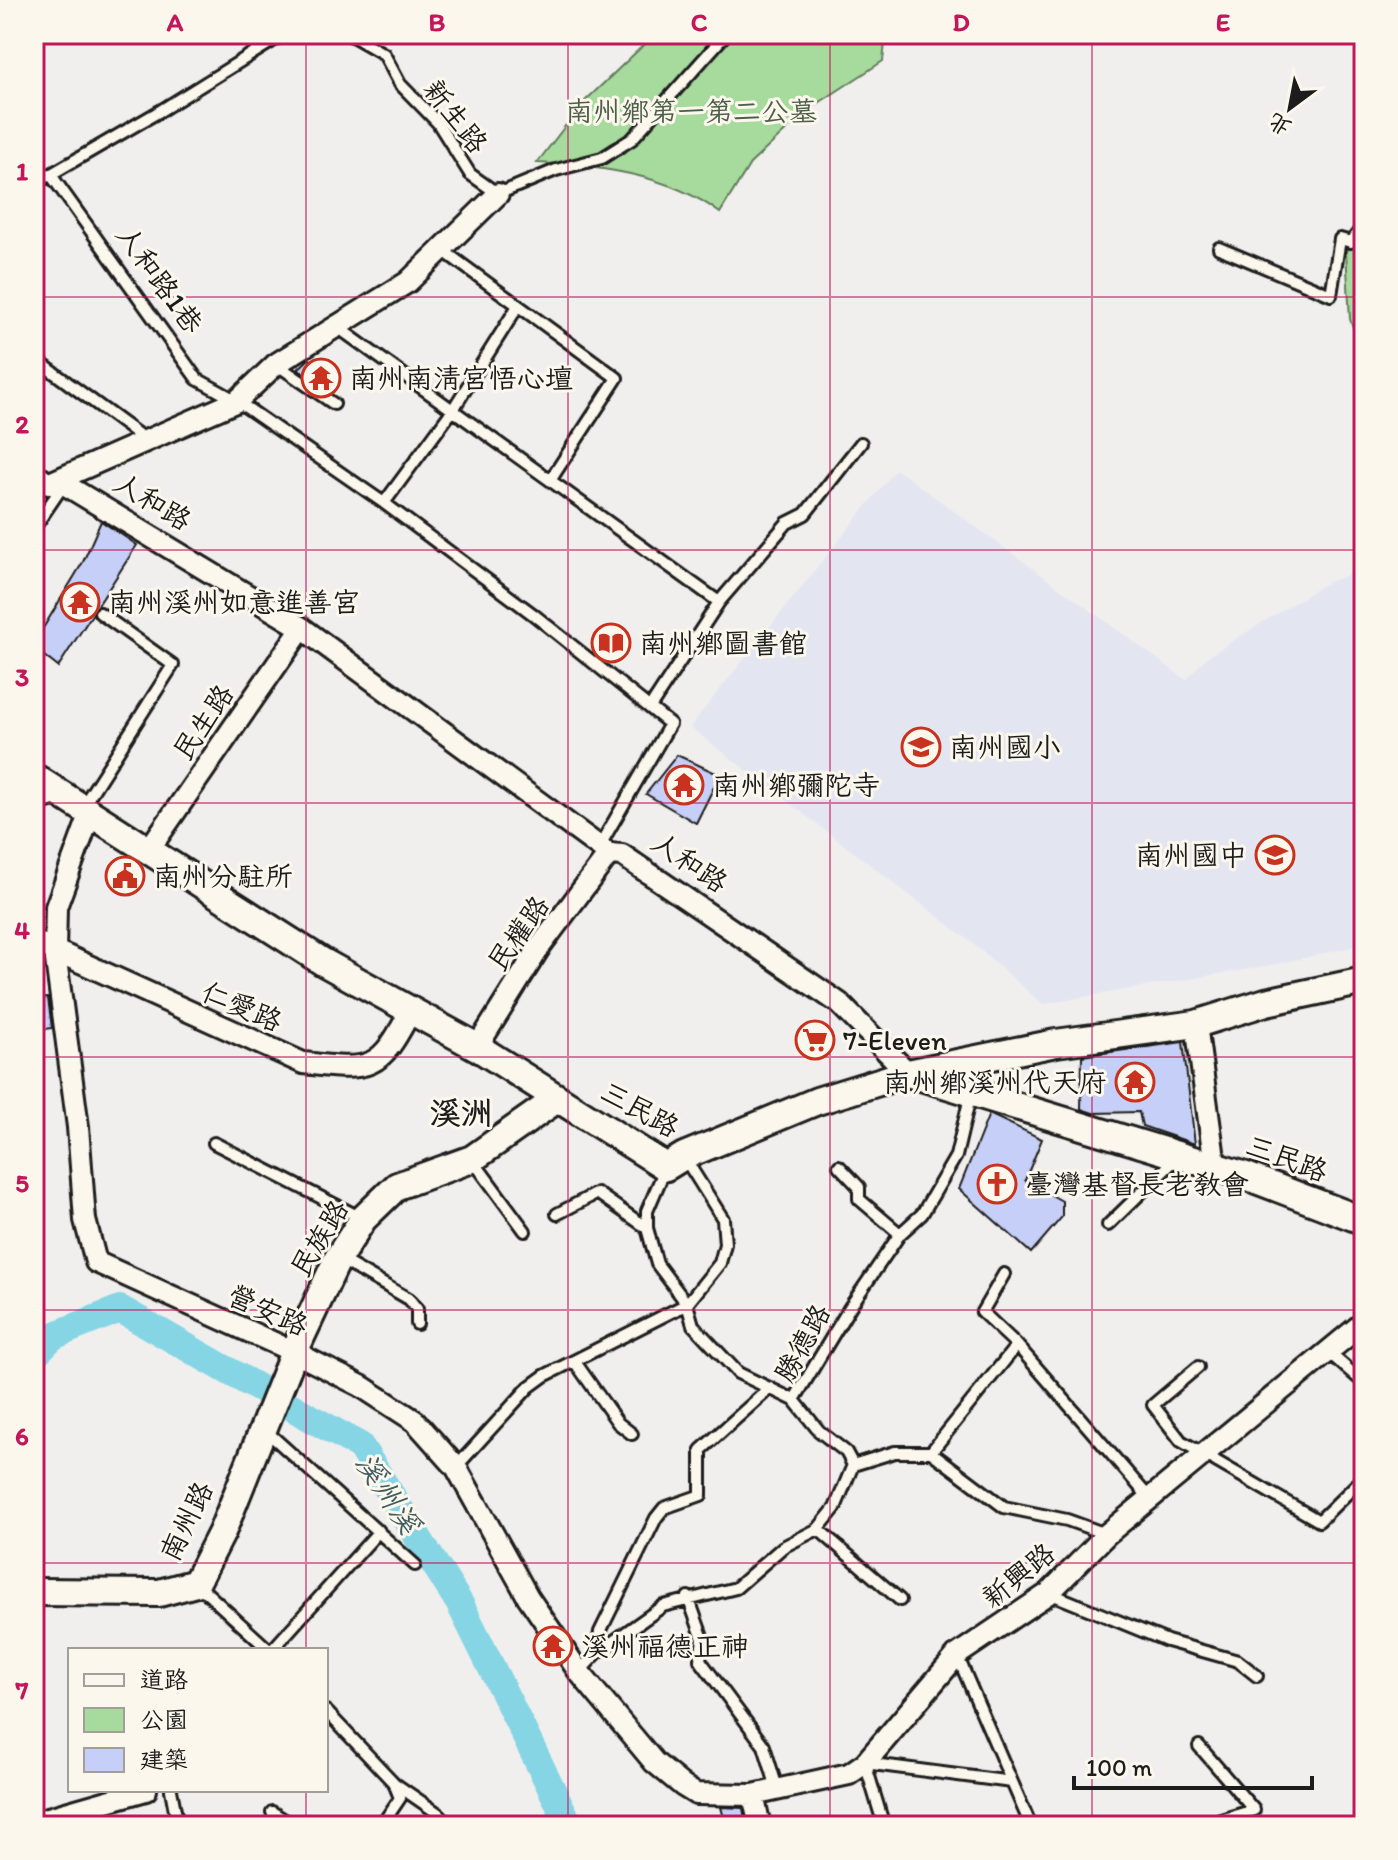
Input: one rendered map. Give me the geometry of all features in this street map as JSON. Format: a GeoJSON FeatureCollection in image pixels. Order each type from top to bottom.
{"type":"FeatureCollection","features":[{"type":"Feature","properties":{"kind":"main road","name":"三民路"},"geometry":{"type":"LineString","coordinates":[[34,777],[47,797],[87,810],[323,962],[477,1047],[557,1099],[675,1162],[817,1101],[908,1073],[1215,1166],[1364,1221]]}},
{"type":"Feature","properties":{"kind":"main road"},"geometry":{"type":"LineString","coordinates":[[908,1073],[1056,1043],[1196,1024],[1266,1002],[1364,981]]}},
{"type":"Feature","properties":{"kind":"main road","name":"民族路"},"geometry":{"type":"LineString","coordinates":[[263,1428],[338,1258],[363,1219],[397,1186],[472,1159],[557,1099]]}},
{"type":"Feature","properties":{"kind":"main road","name":"南州路"},"geometry":{"type":"LineString","coordinates":[[34,1592],[159,1593],[196,1583],[222,1532],[263,1428]]}},
{"type":"Feature","properties":{"kind":"street"},"geometry":{"type":"LineString","coordinates":[[48,480],[148,442],[237,401],[276,364],[408,282],[498,194]]}},
{"type":"Feature","properties":{"kind":"street","name":"人和路"},"geometry":{"type":"LineString","coordinates":[[48,480],[302,628],[604,850],[622,855],[839,1003],[908,1073]]}},
{"type":"Feature","properties":{"kind":"street","name":"民生路"},"geometry":{"type":"LineString","coordinates":[[150,848],[302,628]]}},
{"type":"Feature","properties":{"kind":"street","name":"營安路"},"geometry":{"type":"LineString","coordinates":[[87,810],[56,907],[55,952],[78,1127],[85,1220],[96,1262],[292,1359],[361,1386],[415,1421],[456,1467],[528,1597],[579,1672],[654,1762],[683,1786]]}},
{"type":"Feature","properties":{"kind":"street","name":"民權路"},"geometry":{"type":"LineString","coordinates":[[477,1047],[604,850]]}},
{"type":"Feature","properties":{"kind":"street","name":"仁愛路"},"geometry":{"type":"LineString","coordinates":[[34,941],[303,1063],[347,1068],[375,1063],[392,1047],[411,1010]]}},
{"type":"Feature","properties":{"kind":"street"},"geometry":{"type":"LineString","coordinates":[[1196,1024],[1215,1166]]}},
{"type":"Feature","properties":{"kind":"street","name":"新興路"},"geometry":{"type":"LineString","coordinates":[[683,1786],[696,1794],[753,1795],[849,1774],[865,1763],[957,1655],[1049,1593],[1107,1534],[1151,1500],[1200,1454],[1364,1322]]}},
{"type":"Feature","properties":{"kind":"street"},"geometry":{"type":"LineString","coordinates":[[34,1822],[139,1792]]}},
{"type":"Feature","properties":{"kind":"street"},"geometry":{"type":"LineString","coordinates":[[753,1795],[760,1826]]}},
{"type":"Feature","properties":{"kind":"lane"},"geometry":{"type":"LineString","coordinates":[[34,184],[284,34]]}},
{"type":"Feature","properties":{"kind":"lane","name":"新生路"},"geometry":{"type":"LineString","coordinates":[[349,34],[384,54],[400,84],[438,123],[470,174],[498,194]]}},
{"type":"Feature","properties":{"kind":"lane"},"geometry":{"type":"LineString","coordinates":[[498,194],[556,170],[602,158],[632,139],[726,34]]}},
{"type":"Feature","properties":{"kind":"lane","name":"人和路1巷"},"geometry":{"type":"LineString","coordinates":[[51,175],[197,379],[237,401],[384,503],[651,706]]}},
{"type":"Feature","properties":{"kind":"lane"},"geometry":{"type":"LineString","coordinates":[[1219,248],[1331,295],[1340,239],[1351,242],[1364,225]]}},
{"type":"Feature","properties":{"kind":"lane"},"geometry":{"type":"LineString","coordinates":[[441,249],[617,378],[551,479]]}},
{"type":"Feature","properties":{"kind":"lane"},"geometry":{"type":"LineString","coordinates":[[384,503],[452,411],[518,306]]}},
{"type":"Feature","properties":{"kind":"lane"},"geometry":{"type":"LineString","coordinates":[[336,326],[719,602]]}},
{"type":"Feature","properties":{"kind":"lane"},"geometry":{"type":"LineString","coordinates":[[34,358],[148,442]]}},
{"type":"Feature","properties":{"kind":"lane"},"geometry":{"type":"LineString","coordinates":[[276,364],[334,404]]}},
{"type":"Feature","properties":{"kind":"lane"},"geometry":{"type":"LineString","coordinates":[[604,850],[670,724],[651,706],[719,602],[787,523],[805,514],[861,443]]}},
{"type":"Feature","properties":{"kind":"lane"},"geometry":{"type":"LineString","coordinates":[[34,528],[48,480]]}},
{"type":"Feature","properties":{"kind":"lane"},"geometry":{"type":"LineString","coordinates":[[87,810],[173,665],[100,613]]}},
{"type":"Feature","properties":{"kind":"lane","name":"勝德路"},"geometry":{"type":"LineString","coordinates":[[853,1465],[846,1452],[819,1431],[794,1400],[850,1307],[900,1234],[922,1214],[956,1156],[971,1092]]}},
{"type":"Feature","properties":{"kind":"lane"},"geometry":{"type":"LineString","coordinates":[[214,1143],[363,1219]]}},
{"type":"Feature","properties":{"kind":"lane"},"geometry":{"type":"LineString","coordinates":[[1108,1225],[1179,1155]]}},
{"type":"Feature","properties":{"kind":"lane"},"geometry":{"type":"LineString","coordinates":[[472,1159],[525,1231]]}},
{"type":"Feature","properties":{"kind":"lane"},"geometry":{"type":"LineString","coordinates":[[456,1467],[529,1387],[544,1376],[687,1304],[720,1263],[725,1244],[723,1219],[675,1162],[647,1211],[647,1228],[657,1264],[687,1304],[693,1325],[738,1373],[794,1400]]}},
{"type":"Feature","properties":{"kind":"lane"},"geometry":{"type":"LineString","coordinates":[[839,1166],[859,1187],[859,1199],[900,1234]]}},
{"type":"Feature","properties":{"kind":"lane"},"geometry":{"type":"LineString","coordinates":[[557,1214],[597,1193],[647,1228]]}},
{"type":"Feature","properties":{"kind":"lane"},"geometry":{"type":"LineString","coordinates":[[338,1258],[409,1299],[417,1309],[417,1324]]}},
{"type":"Feature","properties":{"kind":"lane"},"geometry":{"type":"LineString","coordinates":[[1004,1274],[982,1312],[1017,1345],[1151,1500]]}},
{"type":"Feature","properties":{"kind":"lane"},"geometry":{"type":"LineString","coordinates":[[931,1452],[1017,1345]]}},
{"type":"Feature","properties":{"kind":"lane"},"geometry":{"type":"LineString","coordinates":[[1327,1351],[1364,1383]]}},
{"type":"Feature","properties":{"kind":"lane"},"geometry":{"type":"LineString","coordinates":[[575,1362],[618,1423],[632,1434]]}},
{"type":"Feature","properties":{"kind":"lane"},"geometry":{"type":"LineString","coordinates":[[1198,1367],[1153,1405],[1181,1441],[1200,1454],[1319,1521],[1364,1477]]}},
{"type":"Feature","properties":{"kind":"lane"},"geometry":{"type":"LineString","coordinates":[[597,1653],[600,1632],[656,1518],[664,1508],[701,1495],[701,1450],[770,1388]]}},
{"type":"Feature","properties":{"kind":"lane"},"geometry":{"type":"LineString","coordinates":[[263,1428],[415,1565]]}},
{"type":"Feature","properties":{"kind":"lane"},"geometry":{"type":"LineString","coordinates":[[579,1672],[597,1653],[663,1606],[688,1597],[736,1588],[783,1547],[818,1529],[835,1508],[853,1465],[895,1452],[931,1452],[1004,1507],[1067,1520],[1107,1534]]}},
{"type":"Feature","properties":{"kind":"lane"},"geometry":{"type":"LineString","coordinates":[[818,1529],[900,1600]]}},
{"type":"Feature","properties":{"kind":"lane"},"geometry":{"type":"LineString","coordinates":[[272,1648],[379,1531]]}},
{"type":"Feature","properties":{"kind":"lane"},"geometry":{"type":"LineString","coordinates":[[196,1583],[268,1648]]}},
{"type":"Feature","properties":{"kind":"lane"},"geometry":{"type":"LineString","coordinates":[[1049,1593],[1167,1641],[1238,1661],[1257,1676]]}},
{"type":"Feature","properties":{"kind":"lane"},"geometry":{"type":"LineString","coordinates":[[688,1597],[703,1639],[700,1660],[764,1746],[777,1788]]}},
{"type":"Feature","properties":{"kind":"lane"},"geometry":{"type":"LineString","coordinates":[[957,1655],[1031,1826]]}},
{"type":"Feature","properties":{"kind":"lane"},"geometry":{"type":"LineString","coordinates":[[328,1713],[394,1783],[439,1814],[448,1826]]}},
{"type":"Feature","properties":{"kind":"lane"},"geometry":{"type":"LineString","coordinates":[[1199,1746],[1254,1810],[1201,1826]]}},
{"type":"Feature","properties":{"kind":"lane"},"geometry":{"type":"LineString","coordinates":[[884,1826],[865,1763],[1012,1782]]}},
{"type":"Feature","properties":{"kind":"lane"},"geometry":{"type":"LineString","coordinates":[[381,1826],[400,1798],[394,1783]]}},
{"type":"Feature","properties":{"kind":"lane"},"geometry":{"type":"LineString","coordinates":[[171,1792],[178,1826]]}},
{"type":"Feature","properties":{"kind":"lane"},"geometry":{"type":"LineString","coordinates":[[272,1812],[294,1826]]}},
{"type":"Feature","properties":{"kind":"shaded area","name":"南州國小"},"geometry":{"type":"Polygon","coordinates":[[[896,469],[1186,680],[1207,657],[1326,583],[1364,569],[1364,944],[1277,964],[1043,1004],[966,938],[690,727],[896,469]]]}},
{"type":"Feature","properties":{"kind":"green space","name":"南州鄉第一第二公墓"},"geometry":{"type":"Polygon","coordinates":[[[655,34],[886,34],[883,61],[808,110],[750,164],[720,213],[679,189],[633,174],[537,163],[582,104],[655,34]]]}},
{"type":"Feature","properties":{"kind":"green space"},"geometry":{"type":"Polygon","coordinates":[[[1364,214],[1364,357],[1350,319],[1346,252],[1364,214]]]}},
{"type":"Feature","properties":{"kind":"building","name":"南州南清宮悟心壇"},"geometry":{"type":"Polygon","coordinates":[[[309,359],[334,370],[325,386],[298,369],[309,359]]]}},
{"type":"Feature","properties":{"kind":"building","name":"南州溪州如意進善宮"},"geometry":{"type":"Polygon","coordinates":[[[101,521],[137,545],[58,667],[34,648],[34,643],[83,562],[101,521]]]}},
{"type":"Feature","properties":{"kind":"building","name":"南州鄉彌陀寺"},"geometry":{"type":"Polygon","coordinates":[[[677,755],[720,775],[696,823],[646,794],[677,755]]]}},
{"type":"Feature","properties":{"kind":"building"},"geometry":{"type":"Polygon","coordinates":[[[48,998],[52,1028],[34,1031],[34,999],[48,998]]]}},
{"type":"Feature","properties":{"kind":"building","name":"南州鄉溪州代天府"},"geometry":{"type":"Polygon","coordinates":[[[1183,1042],[1195,1144],[1142,1126],[1139,1112],[1093,1113],[1081,1109],[1082,1056],[1183,1042]]]}},
{"type":"Feature","properties":{"kind":"building","name":"臺灣基督長老教會"},"geometry":{"type":"Polygon","coordinates":[[[989,1114],[1042,1139],[1025,1180],[1062,1201],[1062,1217],[1031,1253],[959,1189],[989,1114]]]}},
{"type":"Feature","properties":{"kind":"building"},"geometry":{"type":"Polygon","coordinates":[[[721,1807],[743,1808],[745,1819],[726,1825],[721,1807]]]}},
{"type":"Feature","properties":{"kind":"waterway","name":"溪州溪"},"geometry":{"type":"LineString","coordinates":[[34,1355],[53,1336],[120,1309],[360,1446],[460,1604],[570,1826]]}},
{"type":"Feature","properties":{"kind":"place","name":"南州南清宮悟心壇"},"geometry":{"type":"Point","coordinates":[321,378]}},
{"type":"Feature","properties":{"kind":"place","name":"南州溪州如意進善宮"},"geometry":{"type":"Point","coordinates":[80,602]}},
{"type":"Feature","properties":{"kind":"place","name":"南州鄉圖書館"},"geometry":{"type":"Point","coordinates":[611,643]}},
{"type":"Feature","properties":{"kind":"place","name":"南州國小"},"geometry":{"type":"Point","coordinates":[921,747]}},
{"type":"Feature","properties":{"kind":"place","name":"南州鄉彌陀寺"},"geometry":{"type":"Point","coordinates":[684,785]}},
{"type":"Feature","properties":{"kind":"place","name":"南州國中"},"geometry":{"type":"Point","coordinates":[1275,855]}},
{"type":"Feature","properties":{"kind":"place","name":"南州分駐所"},"geometry":{"type":"Point","coordinates":[125,876]}},
{"type":"Feature","properties":{"kind":"place","name":"7-Eleven"},"geometry":{"type":"Point","coordinates":[815,1040]}},
{"type":"Feature","properties":{"kind":"place","name":"南州鄉溪州代天府"},"geometry":{"type":"Point","coordinates":[1135,1082]}},
{"type":"Feature","properties":{"kind":"place","name":"臺灣基督長老教會"},"geometry":{"type":"Point","coordinates":[997,1184]}},
{"type":"Feature","properties":{"kind":"place","name":"溪州福德正神"},"geometry":{"type":"Point","coordinates":[553,1646]}},
{"type":"Feature","properties":{"kind":"district","name":"溪洲"},"geometry":{"type":"Point","coordinates":[461,1113]}}]}
